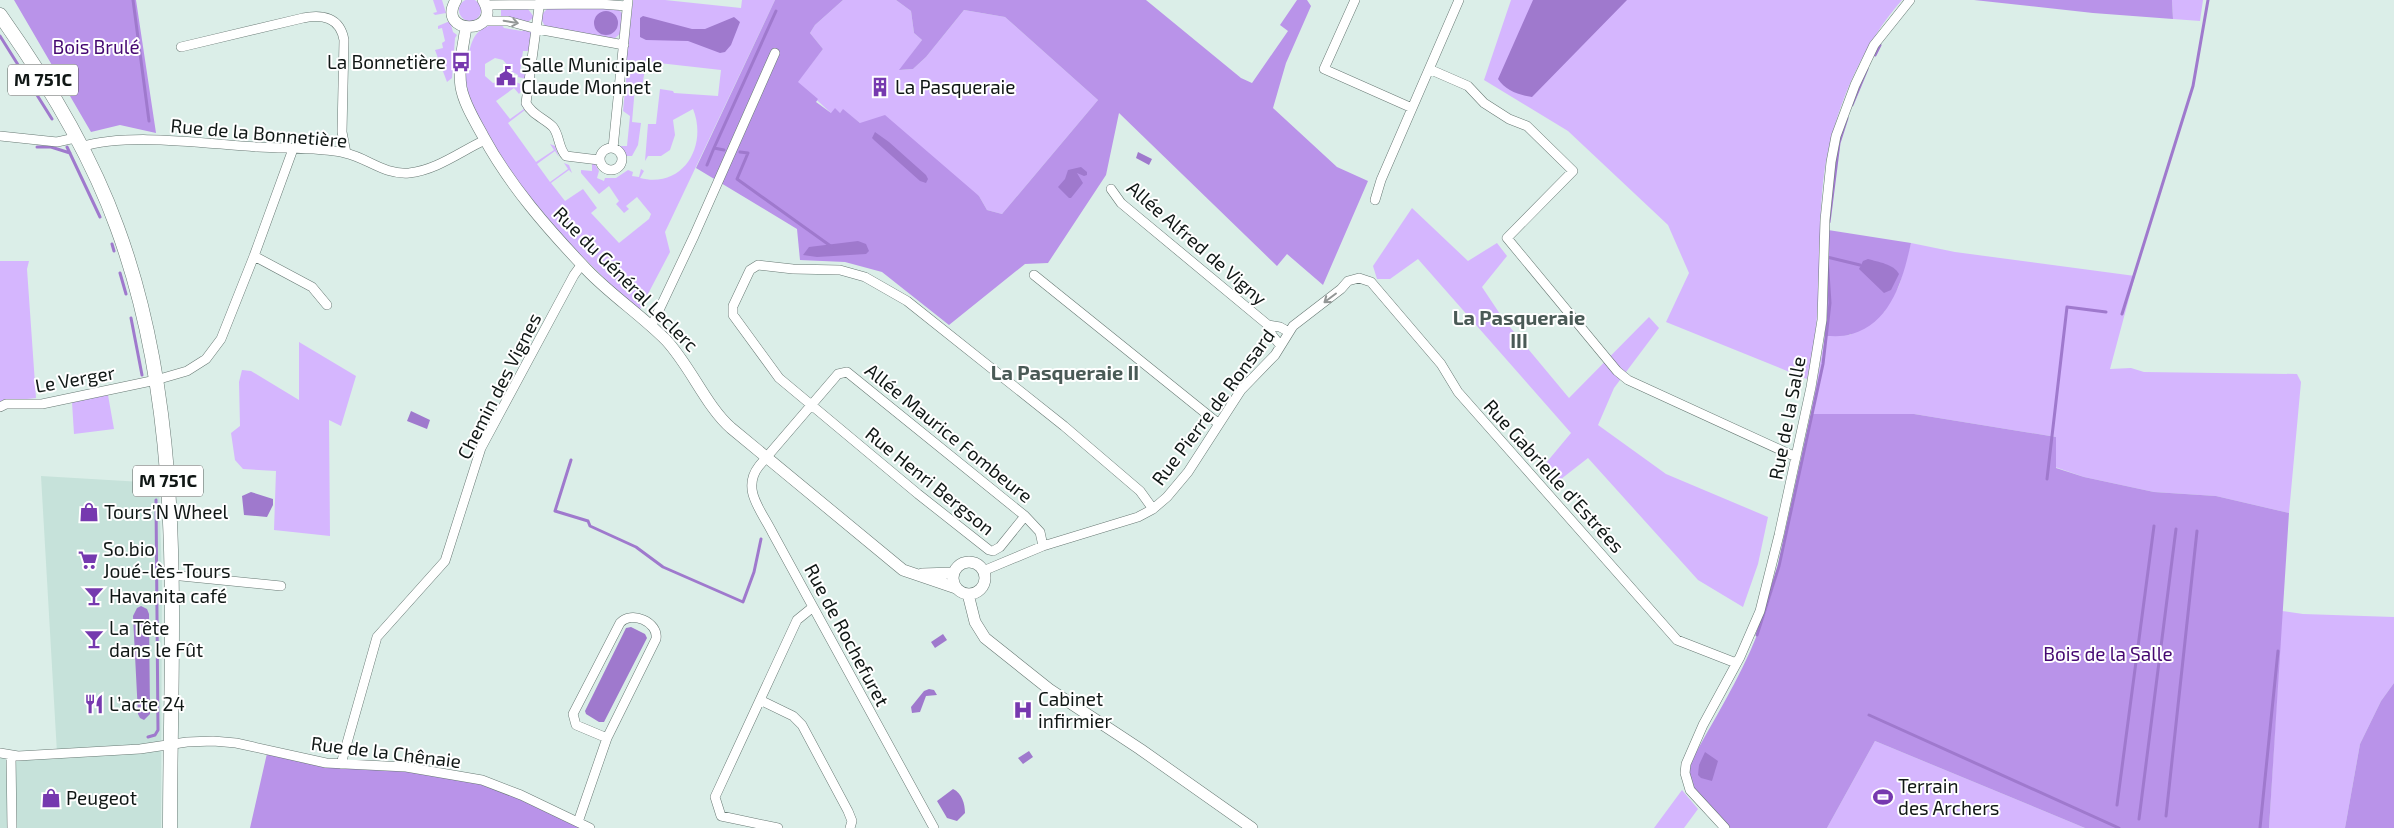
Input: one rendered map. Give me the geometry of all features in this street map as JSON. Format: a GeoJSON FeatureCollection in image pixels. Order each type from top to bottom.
{"type":"FeatureCollection","features":[{"type":"Feature","properties":{"kind":"main road","name":"M 751C"},"geometry":{"type":"LineString","coordinates":[[0,15],[47,86],[111,210],[142,308],[156,380],[168,469],[171,575],[170,828]]}},
{"type":"Feature","properties":{"kind":"street"},"geometry":{"type":"LineString","coordinates":[[456,0],[453,8],[454,16],[458,24],[466,27],[475,27],[484,20],[508,21],[537,29],[624,45]]}},
{"type":"Feature","properties":{"kind":"street"},"geometry":{"type":"LineString","coordinates":[[1355,0],[1324,68],[1412,108]]}},
{"type":"Feature","properties":{"kind":"street"},"geometry":{"type":"LineString","coordinates":[[1375,200],[1381,180],[1459,0]]}},
{"type":"Feature","properties":{"kind":"street","name":"Rue de la Salle"},"geometry":{"type":"LineString","coordinates":[[1725,828],[1690,790],[1684,773],[1688,756],[1736,663],[1760,611],[1796,457],[1822,320],[1825,220],[1831,162],[1836,136],[1855,85],[1874,45],[1910,0]]}},
{"type":"Feature","properties":{"kind":"street"},"geometry":{"type":"LineString","coordinates":[[484,20],[485,3],[628,3],[613,148]]}},
{"type":"Feature","properties":{"kind":"street"},"geometry":{"type":"LineString","coordinates":[[539,3],[532,75],[526,94],[528,107],[552,127],[566,156],[599,160]]}},
{"type":"Feature","properties":{"kind":"street"},"geometry":{"type":"LineString","coordinates":[[181,47],[318,15],[331,19],[341,30],[344,40],[342,132],[346,153]]}},
{"type":"Feature","properties":{"kind":"street","name":"Rue du Général Leclerc"},"geometry":{"type":"LineString","coordinates":[[466,27],[461,62],[461,89],[485,140],[522,195],[554,235],[679,356],[726,424],[903,570],[956,588]]}},
{"type":"Feature","properties":{"kind":"street"},"geometry":{"type":"LineString","coordinates":[[651,327],[694,236],[775,53]]}},
{"type":"Feature","properties":{"kind":"street"},"geometry":{"type":"LineString","coordinates":[[1429,69],[1468,86],[1484,103],[1510,120],[1527,126],[1573,171],[1507,238],[1617,371],[1628,380],[1796,457]]}},
{"type":"Feature","properties":{"kind":"street","name":"Rue de la Bonnetière"},"geometry":{"type":"LineString","coordinates":[[0,136],[57,142],[152,141],[346,153],[379,168],[407,173],[428,169],[485,140]]}},
{"type":"Feature","properties":{"kind":"street"},"geometry":{"type":"LineString","coordinates":[[599,160],[603,168],[607,170],[618,169],[622,157],[613,148]]}},
{"type":"Feature","properties":{"kind":"street"},"geometry":{"type":"LineString","coordinates":[[599,160],[604,150],[613,148]]}},
{"type":"Feature","properties":{"kind":"street","name":"Le Verger"},"geometry":{"type":"LineString","coordinates":[[0,407],[6,404],[42,404],[156,380],[187,371],[212,352],[221,339],[293,149]]}},
{"type":"Feature","properties":{"kind":"street","name":"Allée Alfred de Vigny"},"geometry":{"type":"LineString","coordinates":[[1111,189],[1121,203],[1268,326],[1280,345]]}},
{"type":"Feature","properties":{"kind":"street"},"geometry":{"type":"LineString","coordinates":[[254,256],[312,287],[327,305]]}},
{"type":"Feature","properties":{"kind":"street","name":"Chemin des Vignes"},"geometry":{"type":"LineString","coordinates":[[341,764],[377,637],[445,561],[481,448],[574,275],[582,264]]}},
{"type":"Feature","properties":{"kind":"street"},"geometry":{"type":"LineString","coordinates":[[811,405],[774,372],[733,315],[733,306],[753,267],[765,264],[793,269],[852,272],[898,295],[1140,490],[1153,509]]}},
{"type":"Feature","properties":{"kind":"street"},"geometry":{"type":"LineString","coordinates":[[1034,274],[1220,424]]}},
{"type":"Feature","properties":{"kind":"street","name":"Rue Pierre de Ronsard"},"geometry":{"type":"LineString","coordinates":[[983,571],[1043,546],[1138,517],[1153,509],[1167,497],[1188,472],[1241,390],[1275,355],[1289,332],[1302,316],[1336,293],[1348,281],[1359,278],[1371,282]]}},
{"type":"Feature","properties":{"kind":"street","name":"Rue Gabrielle d’Estrées"},"geometry":{"type":"LineString","coordinates":[[1371,282],[1441,364],[1458,392],[1677,640],[1736,663]]}},
{"type":"Feature","properties":{"kind":"street"},"geometry":{"type":"LineString","coordinates":[[1268,326],[1280,327],[1289,332]]}},
{"type":"Feature","properties":{"kind":"street","name":"Allée Maurice Fombeure"},"geometry":{"type":"LineString","coordinates":[[767,458],[838,374],[847,372],[1026,516],[1040,532],[1043,546]]}},
{"type":"Feature","properties":{"kind":"street","name":"Rue Henri Bergson"},"geometry":{"type":"LineString","coordinates":[[811,405],[989,550],[993,551],[1000,547],[1026,516]]}},
{"type":"Feature","properties":{"kind":"street","name":"Rue de Rochefuret"},"geometry":{"type":"LineString","coordinates":[[767,458],[752,475],[751,492],[934,828]]}},
{"type":"Feature","properties":{"kind":"street"},"geometry":{"type":"LineString","coordinates":[[967,562],[978,564],[983,571],[984,582],[982,587],[975,593],[968,594],[956,588],[953,584],[953,573],[960,564],[967,562]]}},
{"type":"Feature","properties":{"kind":"street"},"geometry":{"type":"LineString","coordinates":[[911,574],[953,573]]}},
{"type":"Feature","properties":{"kind":"street"},"geometry":{"type":"LineString","coordinates":[[171,575],[281,586]]}},
{"type":"Feature","properties":{"kind":"street"},"geometry":{"type":"LineString","coordinates":[[968,594],[975,622],[985,638],[1049,689],[1140,749],[1252,828]]}},
{"type":"Feature","properties":{"kind":"street"},"geometry":{"type":"LineString","coordinates":[[778,828],[722,816],[715,797],[797,620],[813,607]]}},
{"type":"Feature","properties":{"kind":"street"},"geometry":{"type":"LineString","coordinates":[[578,822],[607,738],[656,639],[655,629],[633,616],[627,617],[620,623],[573,714],[576,725],[607,738]]}},
{"type":"Feature","properties":{"kind":"street"},"geometry":{"type":"LineString","coordinates":[[760,700],[793,716],[802,725],[848,811],[852,821],[850,828]]}},
{"type":"Feature","properties":{"kind":"street","name":"Rue de la Chênaie"},"geometry":{"type":"LineString","coordinates":[[0,753],[11,756],[213,741],[236,743],[268,749],[291,757],[341,764],[406,767],[482,780],[521,795],[590,828]]}},
{"type":"Feature","properties":{"kind":"street"},"geometry":{"type":"LineString","coordinates":[[11,756],[12,828]]}},
{"type":"Feature","properties":{"kind":"shaded area"},"geometry":{"type":"Polygon","coordinates":[[[470,-1],[478,2],[481,10],[478,18],[470,21],[462,18],[459,10],[462,2],[470,-1]]]}},
{"type":"Feature","properties":{"kind":"shaded area"},"geometry":{"type":"Polygon","coordinates":[[[433,0],[442,0],[446,13],[435,15],[433,13],[437,12],[433,0]]]}},
{"type":"Feature","properties":{"kind":"shaded area"},"geometry":{"type":"Polygon","coordinates":[[[633,0],[665,0],[741,8],[742,0],[775,0],[665,232],[670,252],[639,311],[573,247],[533,202],[515,178],[483,126],[466,83],[467,61],[473,40],[479,31],[488,26],[501,24],[504,28],[522,31],[527,28],[531,32],[531,51],[523,51],[520,72],[527,76],[526,79],[518,77],[503,60],[495,58],[485,64],[485,76],[493,83],[504,81],[514,85],[516,82],[525,86],[519,94],[514,88],[496,101],[510,119],[524,109],[520,103],[530,115],[525,110],[508,123],[536,162],[554,150],[550,144],[555,146],[559,157],[555,151],[537,164],[550,182],[568,169],[564,163],[569,165],[572,173],[569,170],[551,183],[565,201],[583,189],[597,208],[591,213],[619,243],[649,219],[651,214],[637,197],[626,206],[629,209],[624,213],[616,204],[619,201],[609,186],[599,194],[581,173],[581,170],[592,171],[592,164],[595,164],[599,171],[597,178],[604,181],[605,178],[616,178],[628,170],[633,172],[632,176],[639,177],[641,169],[644,171],[640,178],[655,180],[669,177],[680,171],[688,162],[694,150],[697,137],[697,123],[693,109],[673,120],[675,135],[670,150],[661,156],[648,156],[645,161],[648,124],[656,124],[660,89],[673,91],[674,93],[718,96],[721,70],[650,62],[649,69],[645,69],[642,87],[635,87],[632,122],[641,123],[638,145],[632,156],[626,156],[618,146],[627,146],[630,116],[623,111],[627,70],[634,61],[626,60],[633,0]]]}},
{"type":"Feature","properties":{"kind":"shaded area"},"geometry":{"type":"Polygon","coordinates":[[[843,0],[896,0],[911,11],[914,33],[922,40],[900,70],[913,69],[926,57],[964,10],[1005,17],[1098,100],[1002,214],[987,210],[979,196],[860,123],[843,110],[840,113],[831,113],[797,82],[823,49],[810,33],[815,25],[843,0]]]}},
{"type":"Feature","properties":{"kind":"shaded area"},"geometry":{"type":"Polygon","coordinates":[[[1511,0],[1902,0],[1888,17],[1865,53],[1846,93],[1832,135],[1822,191],[1817,320],[1807,379],[1666,322],[1689,273],[1668,225],[1568,131],[1484,80],[1511,0]]]}},
{"type":"Feature","properties":{"kind":"shaded area"},"geometry":{"type":"Polygon","coordinates":[[[1533,0],[1627,0],[1532,97],[1512,91],[1498,79],[1533,0]]]}},
{"type":"Feature","properties":{"kind":"shaded area"},"geometry":{"type":"Polygon","coordinates":[[[2172,0],[2203,0],[2200,21],[2173,19],[2172,0]]]}},
{"type":"Feature","properties":{"kind":"shaded area"},"geometry":{"type":"Polygon","coordinates":[[[549,7],[618,9],[623,14],[621,33],[615,38],[609,39],[545,26],[542,21],[542,14],[549,7]]]}},
{"type":"Feature","properties":{"kind":"shaded area"},"geometry":{"type":"Polygon","coordinates":[[[528,9],[534,17],[528,22],[501,17],[501,10],[528,9]]]}},
{"type":"Feature","properties":{"kind":"shaded area"},"geometry":{"type":"Polygon","coordinates":[[[606,11],[611,12],[617,18],[617,28],[611,34],[606,35],[601,34],[595,28],[594,23],[595,18],[601,12],[606,11]]]}},
{"type":"Feature","properties":{"kind":"shaded area"},"geometry":{"type":"Polygon","coordinates":[[[643,16],[692,29],[705,29],[734,17],[740,22],[731,45],[725,52],[720,53],[688,41],[646,40],[640,37],[640,18],[643,16]]]}},
{"type":"Feature","properties":{"kind":"shaded area"},"geometry":{"type":"Polygon","coordinates":[[[450,21],[453,32],[457,35],[455,38],[452,78],[447,82],[435,50],[443,48],[442,43],[445,41],[442,28],[438,29],[438,26],[450,21]]]}},
{"type":"Feature","properties":{"kind":"shaded area"},"geometry":{"type":"Polygon","coordinates":[[[875,132],[926,175],[928,179],[926,183],[920,181],[872,138],[875,132]]]}},
{"type":"Feature","properties":{"kind":"shaded area"},"geometry":{"type":"Polygon","coordinates":[[[1138,152],[1152,159],[1149,165],[1136,158],[1138,152]]]}},
{"type":"Feature","properties":{"kind":"shaded area"},"geometry":{"type":"Polygon","coordinates":[[[1081,167],[1087,172],[1087,175],[1084,176],[1077,173],[1083,183],[1069,198],[1058,187],[1065,179],[1068,170],[1081,167]]]}},
{"type":"Feature","properties":{"kind":"shaded area"},"geometry":{"type":"Polygon","coordinates":[[[1412,208],[1468,261],[1497,243],[1507,256],[1482,287],[1504,320],[1569,398],[1649,317],[1659,328],[1614,388],[1598,425],[1666,474],[1768,517],[1758,564],[1743,607],[1698,580],[1588,458],[1556,483],[1541,469],[1571,433],[1418,259],[1390,279],[1377,279],[1373,266],[1412,208]]]}},
{"type":"Feature","properties":{"kind":"shaded area"},"geometry":{"type":"Polygon","coordinates":[[[858,241],[866,244],[869,251],[866,254],[817,257],[803,255],[809,247],[858,241]]]}},
{"type":"Feature","properties":{"kind":"shaded area"},"geometry":{"type":"Polygon","coordinates":[[[1911,243],[1955,252],[2135,276],[2110,369],[2131,368],[2144,372],[2297,374],[2301,382],[2289,513],[2216,496],[2154,492],[2084,477],[2055,467],[2056,437],[1914,414],[1811,414],[1825,336],[1850,335],[1884,312],[1899,286],[1911,243]]]}},
{"type":"Feature","properties":{"kind":"shaded area"},"geometry":{"type":"Polygon","coordinates":[[[1868,259],[1885,264],[1897,271],[1899,274],[1891,290],[1884,293],[1859,269],[1863,261],[1868,259]]]}},
{"type":"Feature","properties":{"kind":"shaded area"},"geometry":{"type":"Polygon","coordinates":[[[0,261],[29,261],[27,269],[36,398],[0,402],[0,261]]]}},
{"type":"Feature","properties":{"kind":"shaded area"},"geometry":{"type":"Polygon","coordinates":[[[299,342],[356,376],[341,426],[329,420],[330,536],[274,530],[276,471],[243,469],[235,460],[231,433],[240,426],[239,382],[242,370],[251,371],[299,400],[299,342]]]}},
{"type":"Feature","properties":{"kind":"shaded area"},"geometry":{"type":"Polygon","coordinates":[[[108,395],[114,429],[74,434],[72,402],[108,395]]]}},
{"type":"Feature","properties":{"kind":"shaded area"},"geometry":{"type":"Polygon","coordinates":[[[411,411],[430,420],[427,429],[407,421],[411,411]]]}},
{"type":"Feature","properties":{"kind":"shaded area"},"geometry":{"type":"Polygon","coordinates":[[[41,476],[159,483],[162,578],[161,828],[0,828],[0,753],[57,753],[41,476]]]}},
{"type":"Feature","properties":{"kind":"shaded area"},"geometry":{"type":"Polygon","coordinates":[[[251,492],[273,499],[273,505],[267,517],[244,515],[242,496],[251,492]]]}},
{"type":"Feature","properties":{"kind":"shaded area"},"geometry":{"type":"Polygon","coordinates":[[[141,606],[147,609],[149,614],[150,714],[144,720],[138,714],[133,616],[137,608],[141,606]]]}},
{"type":"Feature","properties":{"kind":"shaded area"},"geometry":{"type":"Polygon","coordinates":[[[2282,611],[2303,614],[2394,617],[2394,683],[2381,701],[2360,744],[2345,828],[2269,828],[2282,611]]]}},
{"type":"Feature","properties":{"kind":"shaded area"},"geometry":{"type":"Polygon","coordinates":[[[631,627],[645,634],[647,638],[604,722],[599,722],[586,714],[585,711],[626,628],[631,627]]]}},
{"type":"Feature","properties":{"kind":"shaded area"},"geometry":{"type":"Polygon","coordinates":[[[943,634],[947,640],[935,648],[931,642],[943,634]]]}},
{"type":"Feature","properties":{"kind":"shaded area"},"geometry":{"type":"Polygon","coordinates":[[[934,690],[937,695],[926,696],[920,712],[912,713],[911,707],[924,691],[934,690]]]}},
{"type":"Feature","properties":{"kind":"shaded area"},"geometry":{"type":"Polygon","coordinates":[[[1875,741],[2085,828],[1827,828],[1875,741]]]}},
{"type":"Feature","properties":{"kind":"shaded area"},"geometry":{"type":"Polygon","coordinates":[[[1029,751],[1033,757],[1023,764],[1018,758],[1029,751]]]}},
{"type":"Feature","properties":{"kind":"shaded area"},"geometry":{"type":"Polygon","coordinates":[[[1705,752],[1718,761],[1712,781],[1701,778],[1698,775],[1699,765],[1705,752]]]}},
{"type":"Feature","properties":{"kind":"shaded area"},"geometry":{"type":"Polygon","coordinates":[[[953,789],[961,796],[965,810],[965,813],[957,821],[947,818],[937,801],[953,789]]]}},
{"type":"Feature","properties":{"kind":"shaded area"},"geometry":{"type":"Polygon","coordinates":[[[1682,790],[1698,809],[1684,828],[1654,828],[1682,790]]]}},
{"type":"Feature","properties":{"kind":"green space","name":"Bois Brulé"},"geometry":{"type":"Polygon","coordinates":[[[14,0],[136,0],[156,133],[120,125],[91,132],[14,0]]]}},
{"type":"Feature","properties":{"kind":"green space"},"geometry":{"type":"Polygon","coordinates":[[[775,0],[843,0],[815,25],[810,33],[823,49],[798,82],[818,99],[816,102],[831,113],[835,108],[840,113],[843,109],[860,123],[885,115],[979,196],[987,210],[1002,214],[1098,100],[1005,17],[964,10],[926,57],[913,69],[899,70],[922,40],[914,33],[911,11],[896,0],[1146,0],[1241,78],[1252,83],[1288,31],[1280,25],[1297,0],[1307,0],[1311,6],[1286,63],[1273,108],[1337,167],[1368,181],[1323,285],[1287,254],[1277,266],[1119,113],[1106,175],[1048,263],[1025,264],[949,325],[882,272],[845,262],[800,260],[797,229],[696,168],[775,0]]]}},
{"type":"Feature","properties":{"kind":"green space"},"geometry":{"type":"Polygon","coordinates":[[[1974,0],[2172,0],[2173,19],[2093,13],[1974,0]]]}},
{"type":"Feature","properties":{"kind":"green space"},"geometry":{"type":"Polygon","coordinates":[[[1828,230],[1911,243],[1899,285],[1886,310],[1877,320],[1865,328],[1846,336],[1825,336],[1828,230]]]}},
{"type":"Feature","properties":{"kind":"green space","name":"Bois de la Salle"},"geometry":{"type":"Polygon","coordinates":[[[1811,414],[1914,414],[2056,437],[2056,468],[2084,477],[2154,492],[2216,496],[2289,513],[2269,828],[2085,828],[1875,741],[1827,828],[1725,828],[1690,790],[1685,773],[1741,670],[1767,608],[1782,554],[1811,414]]]}},
{"type":"Feature","properties":{"kind":"green space"},"geometry":{"type":"Polygon","coordinates":[[[2394,683],[2394,828],[2345,828],[2360,744],[2381,701],[2394,683]]]}},
{"type":"Feature","properties":{"kind":"green space"},"geometry":{"type":"Polygon","coordinates":[[[268,749],[291,757],[383,765],[482,780],[590,828],[250,828],[268,749]]]}},
{"type":"Feature","properties":{"kind":"waterway"},"geometry":{"type":"LineString","coordinates":[[133,0],[149,121]]}},
{"type":"Feature","properties":{"kind":"waterway"},"geometry":{"type":"LineString","coordinates":[[2122,314],[2193,86],[2208,0]]}},
{"type":"Feature","properties":{"kind":"waterway"},"geometry":{"type":"LineString","coordinates":[[724,150],[714,148],[776,11]]}},
{"type":"Feature","properties":{"kind":"waterway"},"geometry":{"type":"LineString","coordinates":[[0,36],[52,119]]}},
{"type":"Feature","properties":{"kind":"waterway"},"geometry":{"type":"LineString","coordinates":[[1875,55],[1880,45]]}},
{"type":"Feature","properties":{"kind":"waterway"},"geometry":{"type":"LineString","coordinates":[[1852,105],[1867,69]]}},
{"type":"Feature","properties":{"kind":"waterway"},"geometry":{"type":"LineString","coordinates":[[1829,222],[1839,143],[1847,118]]}},
{"type":"Feature","properties":{"kind":"waterway"},"geometry":{"type":"LineString","coordinates":[[37,147],[51,147],[70,153]]}},
{"type":"Feature","properties":{"kind":"waterway"},"geometry":{"type":"LineString","coordinates":[[67,147],[100,217]]}},
{"type":"Feature","properties":{"kind":"waterway"},"geometry":{"type":"LineString","coordinates":[[707,165],[714,148]]}},
{"type":"Feature","properties":{"kind":"waterway"},"geometry":{"type":"LineString","coordinates":[[740,152],[748,153],[737,179],[832,247]]}},
{"type":"Feature","properties":{"kind":"waterway"},"geometry":{"type":"LineString","coordinates":[[112,244],[114,251]]}},
{"type":"Feature","properties":{"kind":"waterway"},"geometry":{"type":"LineString","coordinates":[[1757,635],[1779,566],[1823,364],[1830,303],[1827,257],[1860,265]]}},
{"type":"Feature","properties":{"kind":"waterway"},"geometry":{"type":"LineString","coordinates":[[120,273],[126,294]]}},
{"type":"Feature","properties":{"kind":"waterway"},"geometry":{"type":"LineString","coordinates":[[2047,479],[2067,307],[2106,312]]}},
{"type":"Feature","properties":{"kind":"waterway"},"geometry":{"type":"LineString","coordinates":[[131,318],[142,375]]}},
{"type":"Feature","properties":{"kind":"waterway"},"geometry":{"type":"LineString","coordinates":[[571,460],[555,511],[588,521],[590,526],[636,547],[663,567],[743,602],[754,572],[761,539]]}},
{"type":"Feature","properties":{"kind":"waterway"},"geometry":{"type":"LineString","coordinates":[[148,737],[155,735],[158,730],[156,500]]}},
{"type":"Feature","properties":{"kind":"waterway"},"geometry":{"type":"LineString","coordinates":[[2117,805],[2154,526]]}},
{"type":"Feature","properties":{"kind":"waterway"},"geometry":{"type":"LineString","coordinates":[[2139,819],[2176,529]]}},
{"type":"Feature","properties":{"kind":"waterway"},"geometry":{"type":"LineString","coordinates":[[2166,816],[2197,531]]}},
{"type":"Feature","properties":{"kind":"waterway"},"geometry":{"type":"LineString","coordinates":[[2260,828],[2278,651]]}},
{"type":"Feature","properties":{"kind":"waterway"},"geometry":{"type":"LineString","coordinates":[[1869,715],[2119,828]]}},
{"type":"Feature","properties":{"kind":"place","name":"La Bonnetière"},"geometry":{"type":"Point","coordinates":[461,62]}},
{"type":"Feature","properties":{"kind":"place","name":"Salle Municipale Claude Monnet"},"geometry":{"type":"Point","coordinates":[506,76]}},
{"type":"Feature","properties":{"kind":"place","name":"La Pasqueraie"},"geometry":{"type":"Point","coordinates":[880,87]}},
{"type":"Feature","properties":{"kind":"place","name":"Tours'N Wheel"},"geometry":{"type":"Point","coordinates":[89,512]}},
{"type":"Feature","properties":{"kind":"place","name":"So.bio Joué-lès-Tours"},"geometry":{"type":"Point","coordinates":[88,560]}},
{"type":"Feature","properties":{"kind":"place","name":"Havanita café"},"geometry":{"type":"Point","coordinates":[94,596]}},
{"type":"Feature","properties":{"kind":"place","name":"La Tête dans le Fût"},"geometry":{"type":"Point","coordinates":[94,639]}},
{"type":"Feature","properties":{"kind":"place","name":"L’acte 24"},"geometry":{"type":"Point","coordinates":[94,704]}},
{"type":"Feature","properties":{"kind":"place","name":"Cabinet infirmier"},"geometry":{"type":"Point","coordinates":[1023,710]}},
{"type":"Feature","properties":{"kind":"place","name":"Terrain des Archers"},"geometry":{"type":"Point","coordinates":[1883,797]}},
{"type":"Feature","properties":{"kind":"place","name":"Peugeot"},"geometry":{"type":"Point","coordinates":[51,798]}},
{"type":"Feature","properties":{"kind":"district","name":"La Pasqueraie III"},"geometry":{"type":"Point","coordinates":[1519,330]}},
{"type":"Feature","properties":{"kind":"district","name":"La Pasqueraie II"},"geometry":{"type":"Point","coordinates":[1065,373]}}]}
